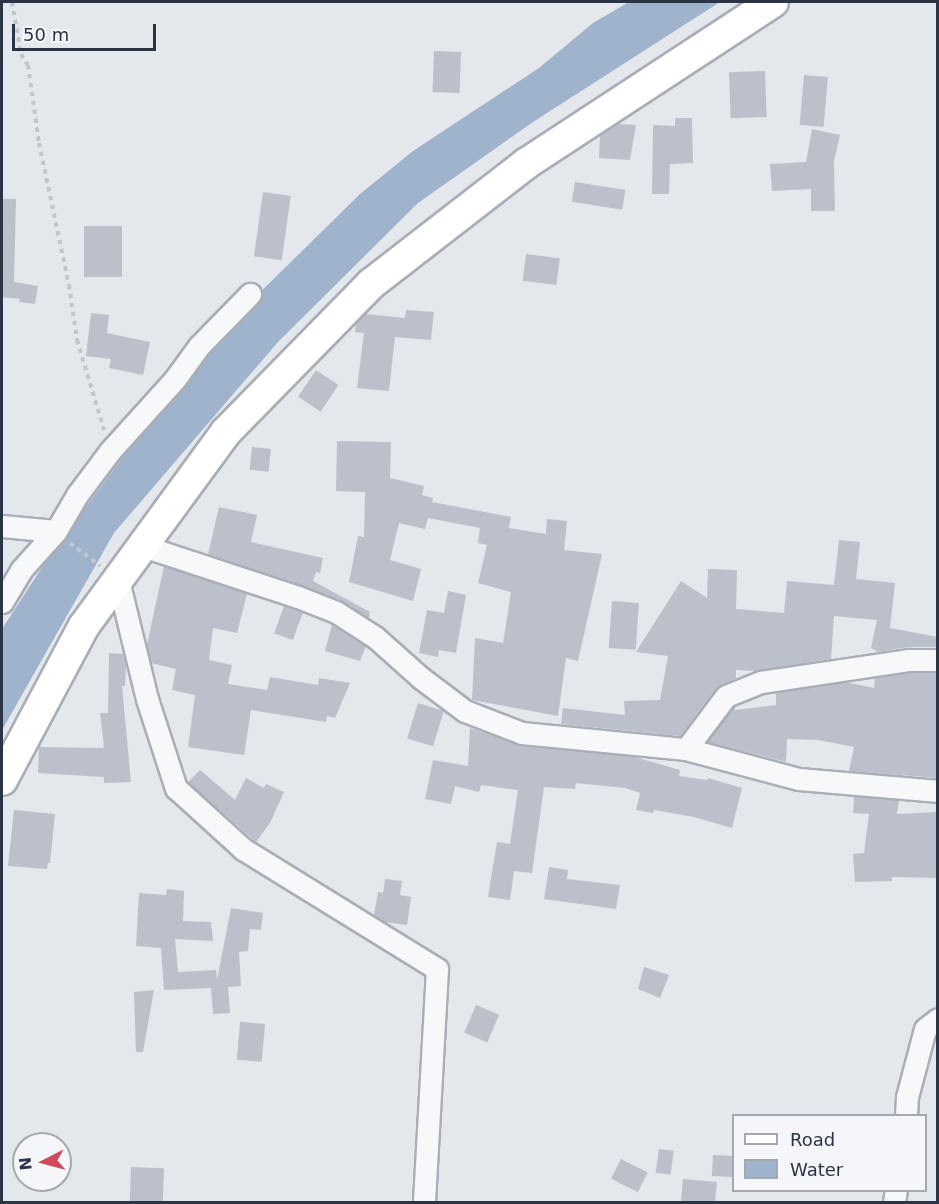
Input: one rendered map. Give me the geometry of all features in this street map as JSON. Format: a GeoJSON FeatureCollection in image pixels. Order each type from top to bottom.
{"type":"FeatureCollection","features":[{"type":"Feature","properties":{"kind":"main road"},"geometry":{"type":"LineString","coordinates":[[2,780],[84,626],[226,432],[371,284],[527,163],[773,2]]}},
{"type":"Feature","properties":{"kind":"street"},"geometry":{"type":"LineString","coordinates":[[2,602],[21,570],[56,531],[77,495],[110,451],[175,379],[199,346],[250,294]]}},
{"type":"Feature","properties":{"kind":"street"},"geometry":{"type":"LineString","coordinates":[[2,526],[56,531]]}},
{"type":"Feature","properties":{"kind":"street"},"geometry":{"type":"LineString","coordinates":[[143,546],[298,597],[336,612],[375,637],[421,678],[465,711],[522,733],[686,749],[800,778],[938,790]]}},
{"type":"Feature","properties":{"kind":"street"},"geometry":{"type":"LineString","coordinates":[[118,580],[147,699],[176,788],[243,849],[437,969],[424,1203]]}},
{"type":"Feature","properties":{"kind":"street"},"geometry":{"type":"LineString","coordinates":[[686,749],[726,696],[761,682],[909,660],[938,660]]}},
{"type":"Feature","properties":{"kind":"street"},"geometry":{"type":"LineString","coordinates":[[906,1114],[907,1097],[925,1029],[938,1018]]}},
{"type":"Feature","properties":{"kind":"path"},"geometry":{"type":"LineString","coordinates":[[12,2],[21,54],[28,65],[39,143],[69,285],[77,340],[110,451]]}},
{"type":"Feature","properties":{"kind":"path"},"geometry":{"type":"LineString","coordinates":[[56,531],[118,580]]}},
{"type":"Feature","properties":{"kind":"water"},"geometry":{"type":"Polygon","coordinates":[[[629,2],[720,2],[533,122],[418,203],[278,342],[114,533],[2,730],[2,629],[50,555],[155,414],[239,313],[360,194],[413,151],[539,68],[593,23],[629,2]]]}},
{"type":"Feature","properties":{"kind":"building"},"geometry":{"type":"Polygon","coordinates":[[[434,51],[461,52],[460,93],[433,92],[434,51]]]}},
{"type":"Feature","properties":{"kind":"building"},"geometry":{"type":"Polygon","coordinates":[[[765,71],[767,117],[731,118],[729,72],[765,71]]]}},
{"type":"Feature","properties":{"kind":"building"},"geometry":{"type":"Polygon","coordinates":[[[804,75],[828,77],[824,127],[800,125],[804,75]]]}},
{"type":"Feature","properties":{"kind":"building"},"geometry":{"type":"Polygon","coordinates":[[[675,118],[692,118],[693,163],[670,164],[669,194],[652,194],[653,125],[675,126],[675,118]]]}},
{"type":"Feature","properties":{"kind":"building"},"geometry":{"type":"Polygon","coordinates":[[[619,124],[636,125],[630,160],[599,158],[600,136],[619,124]]]}},
{"type":"Feature","properties":{"kind":"building"},"geometry":{"type":"Polygon","coordinates":[[[812,129],[840,135],[834,161],[835,211],[811,211],[811,189],[772,191],[770,164],[806,162],[812,129]]]}},
{"type":"Feature","properties":{"kind":"building"},"geometry":{"type":"Polygon","coordinates":[[[575,182],[625,190],[622,210],[572,202],[575,182]]]}},
{"type":"Feature","properties":{"kind":"building"},"geometry":{"type":"Polygon","coordinates":[[[263,192],[291,196],[282,260],[254,256],[263,192]]]}},
{"type":"Feature","properties":{"kind":"building"},"geometry":{"type":"Polygon","coordinates":[[[2,199],[16,199],[14,282],[38,286],[35,304],[2,297],[2,199]]]}},
{"type":"Feature","properties":{"kind":"building"},"geometry":{"type":"Polygon","coordinates":[[[84,226],[122,226],[122,277],[84,277],[84,226]]]}},
{"type":"Feature","properties":{"kind":"building"},"geometry":{"type":"Polygon","coordinates":[[[526,254],[560,258],[556,285],[523,281],[526,254]]]}},
{"type":"Feature","properties":{"kind":"building"},"geometry":{"type":"Polygon","coordinates":[[[406,310],[434,312],[431,340],[395,337],[389,391],[357,388],[364,333],[355,332],[356,324],[366,314],[405,318],[406,310]]]}},
{"type":"Feature","properties":{"kind":"building"},"geometry":{"type":"Polygon","coordinates":[[[91,313],[109,315],[107,333],[150,342],[143,375],[109,368],[111,359],[86,356],[91,313]]]}},
{"type":"Feature","properties":{"kind":"building"},"geometry":{"type":"Polygon","coordinates":[[[316,370],[338,385],[320,412],[298,397],[316,370]]]}},
{"type":"Feature","properties":{"kind":"building"},"geometry":{"type":"Polygon","coordinates":[[[337,441],[391,442],[390,478],[424,486],[422,495],[433,498],[432,502],[511,517],[509,528],[546,534],[547,519],[567,521],[564,550],[602,554],[578,661],[566,658],[558,716],[472,700],[475,638],[503,643],[511,592],[478,583],[487,545],[478,543],[480,528],[428,518],[425,529],[399,523],[390,560],[421,569],[413,601],[349,582],[358,536],[364,537],[365,492],[336,491],[337,441]]]}},
{"type":"Feature","properties":{"kind":"building"},"geometry":{"type":"Polygon","coordinates":[[[252,447],[271,449],[268,472],[250,470],[252,447]]]}},
{"type":"Feature","properties":{"kind":"building"},"geometry":{"type":"Polygon","coordinates":[[[219,507],[257,515],[251,542],[323,558],[320,573],[316,572],[313,581],[370,612],[369,618],[341,600],[208,554],[219,507]]]}},
{"type":"Feature","properties":{"kind":"building"},"geometry":{"type":"Polygon","coordinates":[[[839,540],[860,542],[856,579],[895,583],[890,628],[938,637],[938,647],[909,647],[878,652],[871,648],[877,620],[834,616],[831,659],[754,671],[736,670],[736,678],[716,688],[680,736],[561,724],[563,708],[625,715],[624,701],[660,700],[668,656],[636,652],[681,581],[707,598],[708,569],[737,570],[736,609],[784,613],[787,581],[834,585],[839,540]]]}},
{"type":"Feature","properties":{"kind":"building"},"geometry":{"type":"Polygon","coordinates":[[[164,566],[247,594],[237,633],[213,628],[209,660],[232,665],[228,684],[267,690],[270,677],[318,685],[319,678],[350,683],[335,718],[327,716],[326,722],[251,710],[244,755],[188,747],[195,695],[172,690],[176,669],[151,663],[147,645],[164,566]]]}},
{"type":"Feature","properties":{"kind":"building"},"geometry":{"type":"Polygon","coordinates":[[[448,591],[466,595],[456,653],[439,650],[438,657],[419,653],[427,610],[444,613],[448,591]]]}},
{"type":"Feature","properties":{"kind":"building"},"geometry":{"type":"Polygon","coordinates":[[[612,601],[639,603],[636,650],[609,648],[612,601]]]}},
{"type":"Feature","properties":{"kind":"building"},"geometry":{"type":"Polygon","coordinates":[[[284,606],[303,613],[293,640],[274,633],[284,606]]]}},
{"type":"Feature","properties":{"kind":"building"},"geometry":{"type":"Polygon","coordinates":[[[332,625],[366,646],[360,661],[325,651],[332,625]]]}},
{"type":"Feature","properties":{"kind":"building"},"geometry":{"type":"Polygon","coordinates":[[[109,653],[123,654],[126,665],[125,686],[122,686],[131,782],[104,783],[104,777],[38,773],[39,747],[104,748],[100,713],[108,713],[109,653]]]}},
{"type":"Feature","properties":{"kind":"building"},"geometry":{"type":"Polygon","coordinates":[[[910,673],[938,673],[938,778],[849,771],[854,747],[818,740],[787,739],[786,762],[708,742],[735,706],[735,710],[776,705],[776,693],[846,682],[874,688],[875,678],[910,673]]]}},
{"type":"Feature","properties":{"kind":"building"},"geometry":{"type":"Polygon","coordinates":[[[418,703],[444,711],[433,746],[407,738],[418,703]]]}},
{"type":"Feature","properties":{"kind":"building"},"geometry":{"type":"Polygon","coordinates":[[[470,728],[521,746],[631,756],[680,770],[679,776],[707,780],[708,778],[742,788],[732,828],[694,817],[654,810],[653,813],[636,810],[640,793],[625,788],[576,783],[575,789],[544,787],[532,873],[514,871],[510,900],[488,897],[497,842],[510,844],[518,790],[481,785],[479,792],[455,786],[451,804],[425,799],[433,760],[468,766],[470,728]]]}},
{"type":"Feature","properties":{"kind":"building"},"geometry":{"type":"Polygon","coordinates":[[[200,770],[235,800],[246,778],[264,788],[266,784],[284,792],[270,823],[256,842],[188,782],[200,770]]]}},
{"type":"Feature","properties":{"kind":"building"},"geometry":{"type":"Polygon","coordinates":[[[854,797],[899,800],[897,814],[938,812],[938,878],[892,877],[892,881],[855,882],[853,854],[864,853],[869,814],[853,813],[854,797]]]}},
{"type":"Feature","properties":{"kind":"building"},"geometry":{"type":"Polygon","coordinates":[[[14,810],[55,814],[50,863],[47,869],[8,866],[14,810]]]}},
{"type":"Feature","properties":{"kind":"building"},"geometry":{"type":"Polygon","coordinates":[[[549,867],[568,870],[567,879],[620,885],[616,909],[544,899],[549,867]]]}},
{"type":"Feature","properties":{"kind":"building"},"geometry":{"type":"Polygon","coordinates":[[[385,879],[402,881],[400,895],[411,897],[407,925],[385,922],[374,915],[378,892],[383,893],[385,879]]]}},
{"type":"Feature","properties":{"kind":"building"},"geometry":{"type":"Polygon","coordinates":[[[167,889],[184,891],[183,921],[211,922],[213,941],[175,939],[178,972],[216,970],[217,980],[231,908],[263,913],[261,930],[250,929],[248,951],[239,952],[241,986],[228,987],[230,1013],[213,1014],[211,988],[164,990],[161,948],[136,946],[139,893],[166,895],[167,889]]]}},
{"type":"Feature","properties":{"kind":"building"},"geometry":{"type":"Polygon","coordinates":[[[644,967],[669,975],[660,998],[638,989],[644,967]]]}},
{"type":"Feature","properties":{"kind":"building"},"geometry":{"type":"Polygon","coordinates":[[[154,990],[143,1052],[136,1052],[134,992],[154,990]]]}},
{"type":"Feature","properties":{"kind":"building"},"geometry":{"type":"Polygon","coordinates":[[[476,1005],[499,1015],[487,1042],[464,1033],[476,1005]]]}},
{"type":"Feature","properties":{"kind":"building"},"geometry":{"type":"Polygon","coordinates":[[[240,1022],[265,1024],[262,1062],[237,1060],[240,1022]]]}},
{"type":"Feature","properties":{"kind":"building"},"geometry":{"type":"Polygon","coordinates":[[[659,1149],[674,1151],[671,1175],[656,1173],[659,1149]]]}},
{"type":"Feature","properties":{"kind":"building"},"geometry":{"type":"Polygon","coordinates":[[[713,1155],[732,1156],[732,1177],[712,1176],[713,1155]]]}},
{"type":"Feature","properties":{"kind":"building"},"geometry":{"type":"Polygon","coordinates":[[[621,1159],[648,1173],[638,1192],[611,1179],[621,1159]]]}},
{"type":"Feature","properties":{"kind":"building"},"geometry":{"type":"Polygon","coordinates":[[[131,1167],[164,1168],[163,1202],[130,1202],[131,1167]]]}},
{"type":"Feature","properties":{"kind":"building"},"geometry":{"type":"Polygon","coordinates":[[[683,1179],[717,1182],[715,1202],[681,1202],[683,1179]]]}}]}
